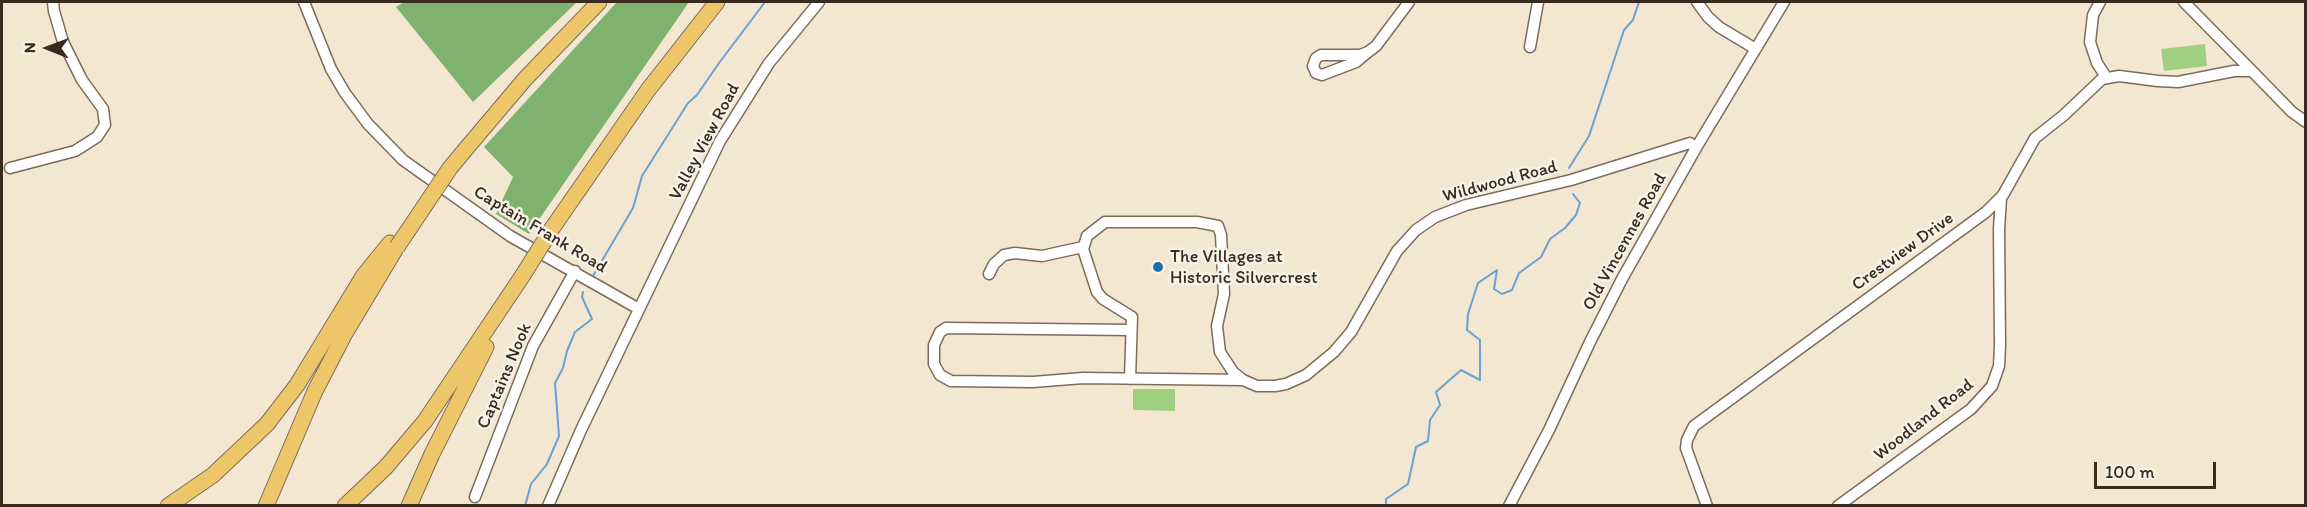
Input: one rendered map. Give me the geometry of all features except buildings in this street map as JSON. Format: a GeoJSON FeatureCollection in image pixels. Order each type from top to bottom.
{"type":"FeatureCollection","features":[{"type":"Feature","properties":{"kind":"highway"},"geometry":{"type":"LineString","coordinates":[[266,506],[318,384],[394,245],[465,150],[525,79],[599,2]]}},
{"type":"Feature","properties":{"kind":"highway"},"geometry":{"type":"LineString","coordinates":[[345,506],[386,467],[425,421],[553,227],[648,90],[717,2]]}},
{"type":"Feature","properties":{"kind":"highway"},"geometry":{"type":"LineString","coordinates":[[168,506],[213,475],[267,424],[297,385],[364,275],[394,245]]}},
{"type":"Feature","properties":{"kind":"highway"},"geometry":{"type":"LineString","coordinates":[[409,506],[456,405],[523,275]]}},
{"type":"Feature","properties":{"kind":"street"},"geometry":{"type":"LineString","coordinates":[[10,168],[75,151],[97,136],[105,124],[102,109],[82,81],[63,42],[53,2]]}},
{"type":"Feature","properties":{"kind":"street","name":"Captain Frank Road"},"geometry":{"type":"LineString","coordinates":[[304,2],[331,69],[345,93],[368,124],[403,160],[510,236],[639,309]]}},
{"type":"Feature","properties":{"kind":"street","name":"Valley View Road"},"geometry":{"type":"LineString","coordinates":[[639,309],[733,118],[769,63],[819,2]]}},
{"type":"Feature","properties":{"kind":"street"},"geometry":{"type":"LineString","coordinates":[[1368,52],[1409,2]]}},
{"type":"Feature","properties":{"kind":"street"},"geometry":{"type":"LineString","coordinates":[[1530,47],[1538,2]]}},
{"type":"Feature","properties":{"kind":"street"},"geometry":{"type":"LineString","coordinates":[[1697,2],[1719,27],[1754,48]]}},
{"type":"Feature","properties":{"kind":"street","name":"Old Vincennes Road"},"geometry":{"type":"LineString","coordinates":[[1509,506],[1549,430],[1622,279],[1754,48],[1784,2]]}},
{"type":"Feature","properties":{"kind":"street"},"geometry":{"type":"LineString","coordinates":[[2100,2],[2093,15],[2090,42],[2097,63],[2106,77],[2120,76],[2178,82],[2234,71],[2252,70]]}},
{"type":"Feature","properties":{"kind":"street"},"geometry":{"type":"LineString","coordinates":[[2184,2],[2292,112],[2306,122]]}},
{"type":"Feature","properties":{"kind":"street","name":"Crestview Drive"},"geometry":{"type":"LineString","coordinates":[[1707,506],[1686,448],[1694,426],[1966,227],[2001,198],[2035,138],[2072,108],[2096,82],[2106,77]]}},
{"type":"Feature","properties":{"kind":"street","name":"Wildwood Road"},"geometry":{"type":"LineString","coordinates":[[1243,380],[1265,387],[1286,384],[1306,375],[1325,361],[1350,332],[1397,251],[1416,230],[1435,217],[1466,205],[1571,180],[1690,143],[1696,148]]}},
{"type":"Feature","properties":{"kind":"street","name":"Woodland Road"},"geometry":{"type":"LineString","coordinates":[[1838,506],[1971,409],[1992,386],[1999,366],[2000,346],[2001,198]]}},
{"type":"Feature","properties":{"kind":"street"},"geometry":{"type":"LineString","coordinates":[[1130,379],[1132,317],[1103,299],[1097,292],[1083,247],[1090,231],[1105,222],[1215,224],[1220,229],[1224,289],[1217,333],[1220,352],[1233,372],[1243,380]]}},
{"type":"Feature","properties":{"kind":"street"},"geometry":{"type":"LineString","coordinates":[[989,274],[994,264],[1004,255],[1015,253],[1042,256],[1083,247]]}},
{"type":"Feature","properties":{"kind":"street","name":"Captains Nook"},"geometry":{"type":"LineString","coordinates":[[475,497],[533,346],[574,271]]}},
{"type":"Feature","properties":{"kind":"street"},"geometry":{"type":"LineString","coordinates":[[548,506],[639,309]]}},
{"type":"Feature","properties":{"kind":"street"},"geometry":{"type":"LineString","coordinates":[[1131,330],[952,327],[940,332],[934,345],[936,370],[945,379],[951,381],[1033,382],[1083,378],[1243,380]]}},
{"type":"Feature","properties":{"kind":"green space"},"geometry":{"type":"Polygon","coordinates":[[[404,2],[577,2],[473,102],[396,7],[404,2]]]}},
{"type":"Feature","properties":{"kind":"green space"},"geometry":{"type":"Polygon","coordinates":[[[617,2],[689,2],[529,234],[496,214],[513,177],[484,147],[617,2]]]}},
{"type":"Feature","properties":{"kind":"green space"},"geometry":{"type":"Polygon","coordinates":[[[2205,44],[2207,66],[2164,71],[2161,49],[2205,44]]]}},
{"type":"Feature","properties":{"kind":"green space"},"geometry":{"type":"Polygon","coordinates":[[[1133,389],[1175,389],[1175,411],[1133,410],[1133,389]]]}},
{"type":"Feature","properties":{"kind":"waterway"},"geometry":{"type":"LineString","coordinates":[[593,276],[633,208],[642,176],[688,103],[697,95],[765,2]]}},
{"type":"Feature","properties":{"kind":"waterway"},"geometry":{"type":"LineString","coordinates":[[1569,168],[1589,136],[1624,30],[1633,20],[1639,2]]}},
{"type":"Feature","properties":{"kind":"waterway"},"geometry":{"type":"LineString","coordinates":[[1386,506],[1386,499],[1408,484],[1416,447],[1428,441],[1430,420],[1440,405],[1436,392],[1461,370],[1480,380],[1480,340],[1467,330],[1468,314],[1478,283],[1497,270],[1494,289],[1502,294],[1512,290],[1519,273],[1541,257],[1550,239],[1565,228],[1576,215],[1580,203],[1573,194]]}},
{"type":"Feature","properties":{"kind":"waterway"},"geometry":{"type":"LineString","coordinates":[[525,506],[531,484],[547,464],[559,436],[555,383],[563,368],[575,332],[592,319],[582,297],[583,292]]}},
{"type":"Feature","properties":{"kind":"place","name":"The Villages at Historic Silvercrest"},"geometry":{"type":"Point","coordinates":[1158,267]}}]}
